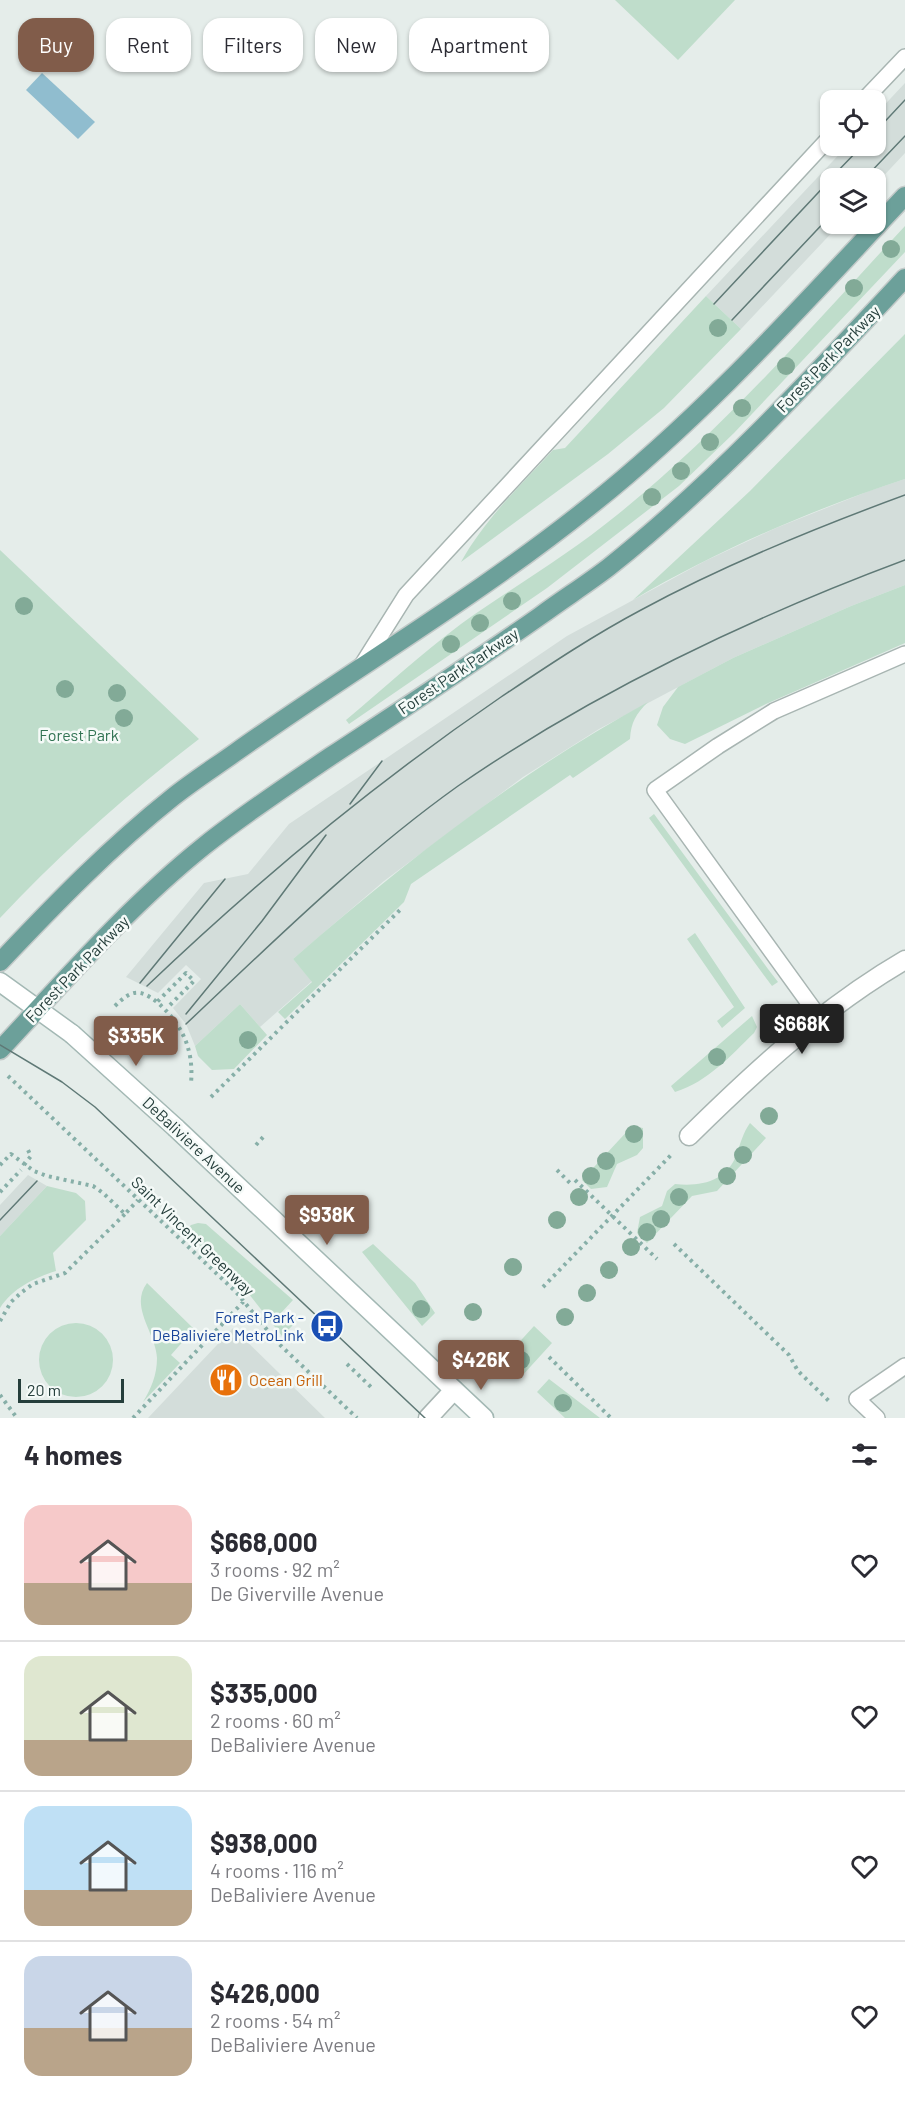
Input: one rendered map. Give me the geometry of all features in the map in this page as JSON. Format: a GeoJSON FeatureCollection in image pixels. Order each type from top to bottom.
{"type":"FeatureCollection","features":[{"type":"Feature","properties":{"kind":"main road"},"geometry":{"type":"LineString","coordinates":[[0,962],[99,860],[173,797],[270,728],[472,593],[580,513],[671,438],[752,359],[905,195]]}},
{"type":"Feature","properties":{"kind":"main road","name":"Forest Park Parkway"},"geometry":{"type":"LineString","coordinates":[[0,1050],[153,891],[202,847],[259,805],[606,569],[665,520],[741,449],[905,278]]}},
{"type":"Feature","properties":{"kind":"main road"},"geometry":{"type":"LineString","coordinates":[[689,1136],[763,1065],[819,1017],[905,960]]}},
{"type":"Feature","properties":{"kind":"main road","name":"DeBaliviere Avenue"},"geometry":{"type":"LineString","coordinates":[[0,982],[72,1034],[176,1128],[484,1418]]}},
{"type":"Feature","properties":{"kind":"main road"},"geometry":{"type":"LineString","coordinates":[[428,1418],[454,1390]]}},
{"type":"Feature","properties":{"kind":"lane"},"geometry":{"type":"LineString","coordinates":[[874,90],[905,57]]}},
{"type":"Feature","properties":{"kind":"lane"},"geometry":{"type":"LineString","coordinates":[[362,667],[406,595],[820,148]]}},
{"type":"Feature","properties":{"kind":"lane"},"geometry":{"type":"LineString","coordinates":[[819,1017],[655,790],[718,746],[774,711],[905,654]]}},
{"type":"Feature","properties":{"kind":"lane"},"geometry":{"type":"LineString","coordinates":[[877,1418],[857,1399],[905,1366]]}},
{"type":"Feature","properties":{"kind":"path"},"geometry":{"type":"LineString","coordinates":[[212,1097],[401,909]]}},
{"type":"Feature","properties":{"kind":"path"},"geometry":{"type":"LineString","coordinates":[[158,1002],[186,973],[194,981],[172,1003]]}},
{"type":"Feature","properties":{"kind":"path"},"geometry":{"type":"LineString","coordinates":[[115,1006],[126,996],[137,992],[144,993],[158,1002],[181,1029],[189,1050],[191,1083]]}},
{"type":"Feature","properties":{"kind":"path"},"geometry":{"type":"LineString","coordinates":[[151,1042],[174,1019]]}},
{"type":"Feature","properties":{"kind":"path"},"geometry":{"type":"LineString","coordinates":[[154,1021],[164,1030]]}},
{"type":"Feature","properties":{"kind":"path","name":"Saint Vincent Greenway"},"geometry":{"type":"LineString","coordinates":[[7,1075],[244,1301],[277,1342],[357,1418]]}},
{"type":"Feature","properties":{"kind":"path"},"geometry":{"type":"LineString","coordinates":[[256,1145],[265,1135]]}},
{"type":"Feature","properties":{"kind":"path"},"geometry":{"type":"LineString","coordinates":[[543,1287],[689,1136]]}},
{"type":"Feature","properties":{"kind":"path"},"geometry":{"type":"LineString","coordinates":[[24,1165],[31,1156],[28,1150]]}},
{"type":"Feature","properties":{"kind":"path"},"geometry":{"type":"LineString","coordinates":[[0,1165],[11,1154],[24,1165],[47,1176],[93,1186],[103,1192],[125,1214]]}},
{"type":"Feature","properties":{"kind":"path"},"geometry":{"type":"LineString","coordinates":[[0,1192],[21,1170]]}},
{"type":"Feature","properties":{"kind":"path"},"geometry":{"type":"LineString","coordinates":[[557,1170],[570,1183]]}},
{"type":"Feature","properties":{"kind":"path"},"geometry":{"type":"LineString","coordinates":[[575,1180],[657,1259]]}},
{"type":"Feature","properties":{"kind":"path"},"geometry":{"type":"LineString","coordinates":[[0,1321],[10,1302],[33,1284],[65,1273],[138,1200]]}},
{"type":"Feature","properties":{"kind":"path"},"geometry":{"type":"LineString","coordinates":[[333,1216],[343,1206]]}},
{"type":"Feature","properties":{"kind":"path"},"geometry":{"type":"LineString","coordinates":[[674,1244],[789,1355],[798,1371],[836,1407]]}},
{"type":"Feature","properties":{"kind":"path"},"geometry":{"type":"LineString","coordinates":[[134,1418],[244,1301]]}},
{"type":"Feature","properties":{"kind":"path"},"geometry":{"type":"LineString","coordinates":[[549,1357],[612,1418]]}},
{"type":"Feature","properties":{"kind":"path"},"geometry":{"type":"LineString","coordinates":[[347,1364],[372,1388]]}},
{"type":"Feature","properties":{"kind":"path"},"geometry":{"type":"LineString","coordinates":[[0,1395],[17,1418]]}},
{"type":"Feature","properties":{"kind":"shaded area"},"geometry":{"type":"Polygon","coordinates":[[[905,83],[905,153],[886,173],[886,168],[826,168],[838,156],[886,156],[886,103],[905,83]]]}},
{"type":"Feature","properties":{"kind":"shaded area"},"geometry":{"type":"Polygon","coordinates":[[[820,175],[820,234],[831,234],[741,329],[706,296],[820,175]]]}},
{"type":"Feature","properties":{"kind":"shaded area"},"geometry":{"type":"Polygon","coordinates":[[[905,479],[905,585],[733,658],[599,729],[523,777],[384,881],[293,959],[312,981],[260,1027],[240,1004],[195,1046],[186,1024],[173,1008],[201,979],[186,965],[158,993],[126,977],[204,883],[248,874],[289,824],[567,636],[705,561],[776,528],[905,479]]]}},
{"type":"Feature","properties":{"kind":"shaded area"},"geometry":{"type":"Polygon","coordinates":[[[28,1175],[47,1186],[0,1236],[0,1205],[28,1175]]]}},
{"type":"Feature","properties":{"kind":"shaded area"},"geometry":{"type":"Polygon","coordinates":[[[233,1328],[325,1418],[148,1418],[233,1328]]]}},
{"type":"Feature","properties":{"kind":"green space"},"geometry":{"type":"Polygon","coordinates":[[[615,0],[735,0],[678,60],[615,0]]]}},
{"type":"Feature","properties":{"kind":"green space"},"geometry":{"type":"Polygon","coordinates":[[[905,226],[905,252],[734,433],[679,486],[547,588],[349,724],[346,720],[446,635],[579,544],[617,515],[694,448],[766,376],[905,226]]]}},
{"type":"Feature","properties":{"kind":"green space"},"geometry":{"type":"Polygon","coordinates":[[[706,296],[741,329],[664,408],[608,454],[461,562],[481,531],[516,490],[553,450],[565,448],[706,296]]]}},
{"type":"Feature","properties":{"kind":"green space"},"geometry":{"type":"Polygon","coordinates":[[[905,334],[905,479],[766,532],[698,564],[633,600],[750,491],[905,334]]]}},
{"type":"Feature","properties":{"kind":"green space","name":"Forest Park"},"geometry":{"type":"Polygon","coordinates":[[[0,550],[199,739],[96,824],[0,918],[0,550]]]}},
{"type":"Feature","properties":{"kind":"green space"},"geometry":{"type":"Polygon","coordinates":[[[905,585],[905,643],[766,704],[685,744],[670,739],[657,725],[663,707],[678,687],[733,658],[905,585]]]}},
{"type":"Feature","properties":{"kind":"green space"},"geometry":{"type":"Polygon","coordinates":[[[648,702],[635,719],[630,739],[573,778],[570,775],[411,884],[404,902],[285,1019],[278,1012],[312,982],[293,959],[335,923],[420,854],[508,789],[600,729],[648,702]]]}},
{"type":"Feature","properties":{"kind":"green space"},"geometry":{"type":"Polygon","coordinates":[[[654,814],[778,982],[772,986],[763,974],[649,818],[654,814]]]}},
{"type":"Feature","properties":{"kind":"green space"},"geometry":{"type":"Polygon","coordinates":[[[695,933],[745,1008],[722,1028],[717,1021],[734,1007],[687,939],[695,933]]]}},
{"type":"Feature","properties":{"kind":"green space"},"geometry":{"type":"Polygon","coordinates":[[[240,1004],[267,1035],[234,1069],[212,1070],[198,1056],[195,1046],[240,1004]]]}},
{"type":"Feature","properties":{"kind":"green space"},"geometry":{"type":"Polygon","coordinates":[[[752,1016],[757,1027],[754,1033],[709,1075],[675,1092],[671,1086],[752,1016]]]}},
{"type":"Feature","properties":{"kind":"green space"},"geometry":{"type":"Polygon","coordinates":[[[750,1123],[766,1138],[717,1191],[692,1196],[647,1243],[637,1233],[640,1217],[662,1206],[667,1191],[675,1184],[704,1183],[720,1176],[733,1162],[750,1123]]]}},
{"type":"Feature","properties":{"kind":"green space"},"geometry":{"type":"Polygon","coordinates":[[[632,1126],[643,1128],[643,1148],[637,1155],[617,1164],[607,1187],[591,1189],[582,1180],[632,1126]]]}},
{"type":"Feature","properties":{"kind":"green space"},"geometry":{"type":"Polygon","coordinates":[[[47,1186],[76,1193],[85,1201],[86,1220],[53,1253],[56,1271],[25,1285],[11,1295],[0,1308],[0,1236],[47,1186]]]}},
{"type":"Feature","properties":{"kind":"green space"},"geometry":{"type":"Polygon","coordinates":[[[206,1224],[293,1300],[281,1313],[293,1325],[282,1336],[245,1289],[185,1231],[191,1225],[206,1224]]]}},
{"type":"Feature","properties":{"kind":"green space"},"geometry":{"type":"Polygon","coordinates":[[[373,1244],[415,1283],[435,1313],[422,1326],[362,1252],[373,1244]]]}},
{"type":"Feature","properties":{"kind":"green space"},"geometry":{"type":"Polygon","coordinates":[[[147,1283],[194,1329],[171,1355],[180,1363],[143,1402],[153,1381],[157,1358],[142,1311],[142,1292],[147,1283]]]}},
{"type":"Feature","properties":{"kind":"green space"},"geometry":{"type":"Polygon","coordinates":[[[76,1323],[90,1326],[102,1334],[110,1346],[113,1360],[110,1374],[102,1386],[90,1394],[76,1397],[62,1394],[50,1386],[42,1374],[39,1360],[42,1346],[50,1334],[62,1326],[76,1323]]]}},
{"type":"Feature","properties":{"kind":"green space"},"geometry":{"type":"Polygon","coordinates":[[[534,1326],[552,1343],[521,1377],[503,1360],[534,1326]]]}},
{"type":"Feature","properties":{"kind":"green space"},"geometry":{"type":"Polygon","coordinates":[[[549,1379],[600,1418],[565,1418],[537,1392],[549,1379]]]}},
{"type":"Feature","properties":{"kind":"water"},"geometry":{"type":"Polygon","coordinates":[[[42,73],[95,122],[78,139],[26,90],[42,73]]]}},
{"type":"Feature","properties":{"kind":"tram line"},"geometry":{"type":"LineString","coordinates":[[886,120],[905,100]]}},
{"type":"Feature","properties":{"kind":"tram line"},"geometry":{"type":"LineString","coordinates":[[875,168],[905,136]]}},
{"type":"Feature","properties":{"kind":"tram line"},"geometry":{"type":"LineString","coordinates":[[841,168],[852,156]]}},
{"type":"Feature","properties":{"kind":"tram line"},"geometry":{"type":"LineString","coordinates":[[714,304],[820,191]]}},
{"type":"Feature","properties":{"kind":"tram line"},"geometry":{"type":"LineString","coordinates":[[732,320],[820,227]]}},
{"type":"Feature","properties":{"kind":"tram line"},"geometry":{"type":"LineString","coordinates":[[147,986],[318,834],[454,730],[552,663],[623,620],[705,577],[804,534],[905,495]]}},
{"type":"Feature","properties":{"kind":"tram line"},"geometry":{"type":"LineString","coordinates":[[186,1024],[284,931],[386,841],[458,786],[509,752],[563,719],[674,660],[789,606],[905,560]]}},
{"type":"Feature","properties":{"kind":"tram line"},"geometry":{"type":"LineString","coordinates":[[350,804],[382,761]]}},
{"type":"Feature","properties":{"kind":"tram line"},"geometry":{"type":"LineString","coordinates":[[186,1014],[262,921],[326,835]]}},
{"type":"Feature","properties":{"kind":"tram line"},"geometry":{"type":"LineString","coordinates":[[140,983],[225,879]]}},
{"type":"Feature","properties":{"kind":"tram line"},"geometry":{"type":"LineString","coordinates":[[0,1045],[62,1082],[95,1107],[425,1418]]}},
{"type":"Feature","properties":{"kind":"tram line"},"geometry":{"type":"LineString","coordinates":[[0,1220],[37,1181]]}},
{"type":"Feature","properties":{"kind":"place","name":"Forest Park - DeBaliviere MetroLink"},"geometry":{"type":"Point","coordinates":[327,1326]}},
{"type":"Feature","properties":{"kind":"place","name":"Ocean Grill"},"geometry":{"type":"Point","coordinates":[226,1380]}}]}
